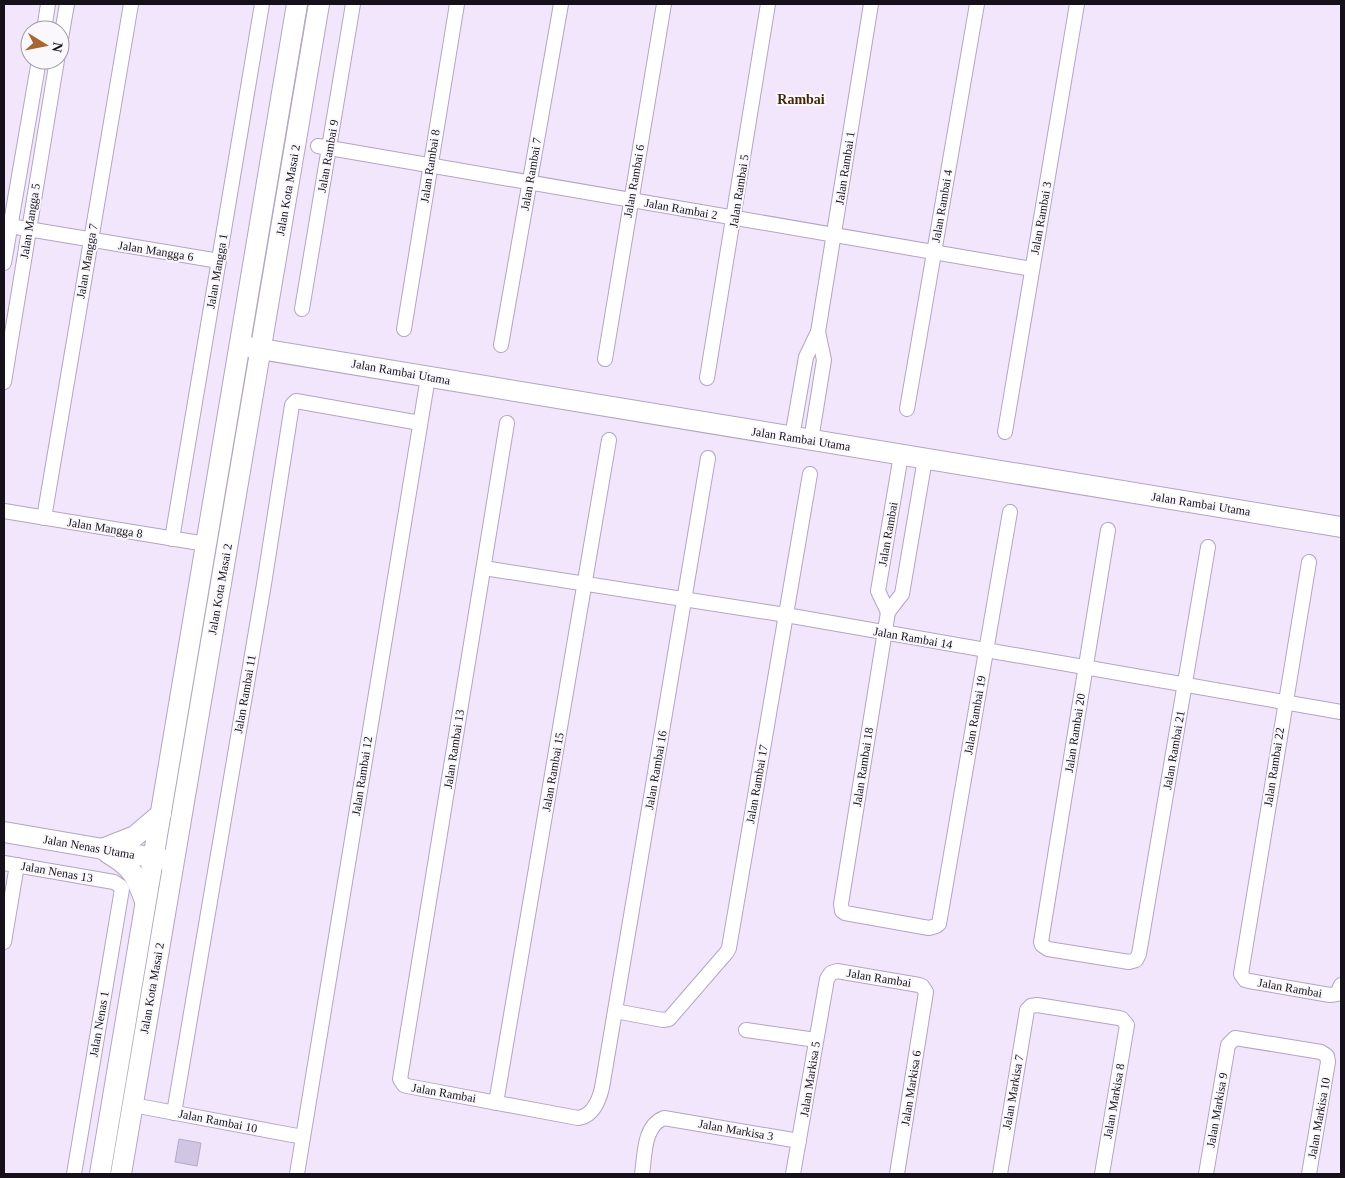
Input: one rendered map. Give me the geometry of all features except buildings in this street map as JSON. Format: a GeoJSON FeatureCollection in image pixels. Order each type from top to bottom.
{"type":"FeatureCollection","features":[{"type":"Feature","properties":{"kind":"main road","name":"Jalan Kota Masai 2"},"geometry":{"type":"LineString","coordinates":[[100,1174],[297,4]]}},
{"type":"Feature","properties":{"kind":"main road","name":"Jalan Kota Masai 2"},"geometry":{"type":"LineString","coordinates":[[121,1174],[319,4]]}},
{"type":"Feature","properties":{"kind":"main road","name":"Jalan Rambai Utama"},"geometry":{"type":"LineString","coordinates":[[239,345],[1341,527]]}},
{"type":"Feature","properties":{"kind":"main road"},"geometry":{"type":"LineString","coordinates":[[102,849],[135,836],[161,814]]}},
{"type":"Feature","properties":{"kind":"main road","name":"Jalan Nenas Utama"},"geometry":{"type":"LineString","coordinates":[[4,832],[174,861]]}},
{"type":"Feature","properties":{"kind":"main road"},"geometry":{"type":"LineString","coordinates":[[102,849],[122,862],[136,876],[146,904]]}},
{"type":"Feature","properties":{"kind":"street"},"geometry":{"type":"LineString","coordinates":[[46,20],[48,4]]}},
{"type":"Feature","properties":{"kind":"street"},"geometry":{"type":"LineString","coordinates":[[64,20],[67,4]]}},
{"type":"Feature","properties":{"kind":"street","name":"Jalan Mangga 7"},"geometry":{"type":"LineString","coordinates":[[44,518],[131,4]]}},
{"type":"Feature","properties":{"kind":"street","name":"Jalan Mangga 1"},"geometry":{"type":"LineString","coordinates":[[172,539],[262,4]]}},
{"type":"Feature","properties":{"kind":"street","name":"Jalan Rambai 9"},"geometry":{"type":"LineString","coordinates":[[302,309],[324,147],[354,4]]}},
{"type":"Feature","properties":{"kind":"street","name":"Jalan Rambai 8"},"geometry":{"type":"LineString","coordinates":[[404,329],[457,4]]}},
{"type":"Feature","properties":{"kind":"street","name":"Jalan Rambai 7"},"geometry":{"type":"LineString","coordinates":[[501,345],[561,4]]}},
{"type":"Feature","properties":{"kind":"street","name":"Jalan Rambai 6"},"geometry":{"type":"LineString","coordinates":[[604,359],[664,4]]}},
{"type":"Feature","properties":{"kind":"street","name":"Jalan Rambai 5"},"geometry":{"type":"LineString","coordinates":[[707,378],[768,4]]}},
{"type":"Feature","properties":{"kind":"street","name":"Jalan Rambai 1"},"geometry":{"type":"LineString","coordinates":[[801,439],[806,357],[818,332],[871,4]]}},
{"type":"Feature","properties":{"kind":"street","name":"Jalan Rambai 4"},"geometry":{"type":"LineString","coordinates":[[907,409],[976,4]]}},
{"type":"Feature","properties":{"kind":"street","name":"Jalan Rambai 3"},"geometry":{"type":"LineString","coordinates":[[1005,432],[1077,4]]}},
{"type":"Feature","properties":{"kind":"street","name":"Jalan Mangga 5"},"geometry":{"type":"LineString","coordinates":[[4,263],[7,225],[36,70]]}},
{"type":"Feature","properties":{"kind":"street","name":"Jalan Mangga 5"},"geometry":{"type":"LineString","coordinates":[[4,382],[55,70]]}},
{"type":"Feature","properties":{"kind":"street","name":"Jalan Rambai 2"},"geometry":{"type":"LineString","coordinates":[[324,147],[1032,269]]}},
{"type":"Feature","properties":{"kind":"street","name":"Jalan Mangga 6"},"geometry":{"type":"LineString","coordinates":[[7,225],[219,261]]}},
{"type":"Feature","properties":{"kind":"street","name":"Jalan Rambai 12"},"geometry":{"type":"LineString","coordinates":[[297,1174],[428,377]]}},
{"type":"Feature","properties":{"kind":"street","name":"Jalan Rambai 11"},"geometry":{"type":"LineString","coordinates":[[174,1113],[264,584],[292,405],[296,401],[420,423]]}},
{"type":"Feature","properties":{"kind":"street","name":"Jalan Rambai 13"},"geometry":{"type":"LineString","coordinates":[[400,1075],[507,423]]}},
{"type":"Feature","properties":{"kind":"street","name":"Jalan Rambai 15"},"geometry":{"type":"LineString","coordinates":[[496,1103],[609,440]]}},
{"type":"Feature","properties":{"kind":"street","name":"Jalan Rambai"},"geometry":{"type":"LineString","coordinates":[[888,612],[878,591],[902,455]]}},
{"type":"Feature","properties":{"kind":"street","name":"Jalan Rambai 16"},"geometry":{"type":"LineString","coordinates":[[603,1082],[708,458]]}},
{"type":"Feature","properties":{"kind":"street","name":"Jalan Rambai"},"geometry":{"type":"LineString","coordinates":[[885,632],[888,612],[902,594],[925,459]]}},
{"type":"Feature","properties":{"kind":"street","name":"Jalan Rambai 17"},"geometry":{"type":"LineString","coordinates":[[615,1011],[663,1020],[669,1019],[728,950],[810,474]]}},
{"type":"Feature","properties":{"kind":"street","name":"Jalan Mangga 8"},"geometry":{"type":"LineString","coordinates":[[4,511],[206,544]]}},
{"type":"Feature","properties":{"kind":"street","name":"Jalan Rambai 19"},"geometry":{"type":"LineString","coordinates":[[940,918],[1010,512]]}},
{"type":"Feature","properties":{"kind":"street","name":"Jalan Rambai 20"},"geometry":{"type":"LineString","coordinates":[[1108,530],[1041,936],[1042,945],[1048,949],[1129,962],[1136,960],[1140,953]]}},
{"type":"Feature","properties":{"kind":"street","name":"Jalan Rambai 21"},"geometry":{"type":"LineString","coordinates":[[1140,953],[1208,547]]}},
{"type":"Feature","properties":{"kind":"street"},"geometry":{"type":"LineString","coordinates":[[885,552],[908,556]]}},
{"type":"Feature","properties":{"kind":"street","name":"Jalan Rambai 22"},"geometry":{"type":"LineString","coordinates":[[1241,972],[1309,562]]}},
{"type":"Feature","properties":{"kind":"street","name":"Jalan Rambai 14"},"geometry":{"type":"LineString","coordinates":[[484,568],[786,615],[1341,712]]}},
{"type":"Feature","properties":{"kind":"street","name":"Jalan Rambai 18"},"geometry":{"type":"LineString","coordinates":[[885,632],[841,907],[845,913],[857,916],[929,928],[936,926],[940,918]]}},
{"type":"Feature","properties":{"kind":"street"},"geometry":{"type":"LineString","coordinates":[[4,942],[10,864]]}},
{"type":"Feature","properties":{"kind":"street","name":"Jalan Nenas 13"},"geometry":{"type":"LineString","coordinates":[[10,864],[110,881]]}},
{"type":"Feature","properties":{"kind":"street","name":"Jalan Nenas 1"},"geometry":{"type":"LineString","coordinates":[[74,1174],[122,893],[120,886],[110,881]]}},
{"type":"Feature","properties":{"kind":"street","name":"Jalan Rambai"},"geometry":{"type":"LineString","coordinates":[[826,984],[830,973],[838,971],[919,984],[925,988],[925,1002]]}},
{"type":"Feature","properties":{"kind":"street","name":"Jalan Rambai"},"geometry":{"type":"LineString","coordinates":[[1241,972],[1243,978],[1249,981],[1330,996],[1337,994],[1341,988]]}},
{"type":"Feature","properties":{"kind":"street","name":"Jalan Markisa 5"},"geometry":{"type":"LineString","coordinates":[[793,1174],[826,984]]}},
{"type":"Feature","properties":{"kind":"street","name":"Jalan Markisa 6"},"geometry":{"type":"LineString","coordinates":[[897,1174],[925,1002]]}},
{"type":"Feature","properties":{"kind":"street","name":"Jalan Markisa 8"},"geometry":{"type":"LineString","coordinates":[[1027,1010],[1031,1006],[1038,1005],[1119,1018],[1125,1022],[1127,1027],[1102,1174]]}},
{"type":"Feature","properties":{"kind":"street","name":"Jalan Markisa 7"},"geometry":{"type":"LineString","coordinates":[[1000,1174],[1027,1010]]}},
{"type":"Feature","properties":{"kind":"street"},"geometry":{"type":"LineString","coordinates":[[746,1030],[816,1040]]}},
{"type":"Feature","properties":{"kind":"street","name":"Jalan Markisa 10"},"geometry":{"type":"LineString","coordinates":[[1228,1045],[1235,1038],[1321,1052],[1327,1056],[1328,1062],[1309,1174]]}},
{"type":"Feature","properties":{"kind":"street","name":"Jalan Markisa 9"},"geometry":{"type":"LineString","coordinates":[[1206,1174],[1228,1045]]}},
{"type":"Feature","properties":{"kind":"street","name":"Jalan Rambai"},"geometry":{"type":"LineString","coordinates":[[400,1075],[402,1082],[407,1086],[581,1118],[587,1115],[599,1100],[603,1082]]}},
{"type":"Feature","properties":{"kind":"street","name":"Jalan Rambai 10"},"geometry":{"type":"LineString","coordinates":[[133,1105],[303,1137]]}},
{"type":"Feature","properties":{"kind":"street","name":"Jalan Markisa 3"},"geometry":{"type":"LineString","coordinates":[[642,1174],[648,1133],[661,1118],[799,1141]]}},
{"type":"Feature","properties":{"kind":"district","name":"Rambai"},"geometry":{"type":"Point","coordinates":[801,99]}}]}
